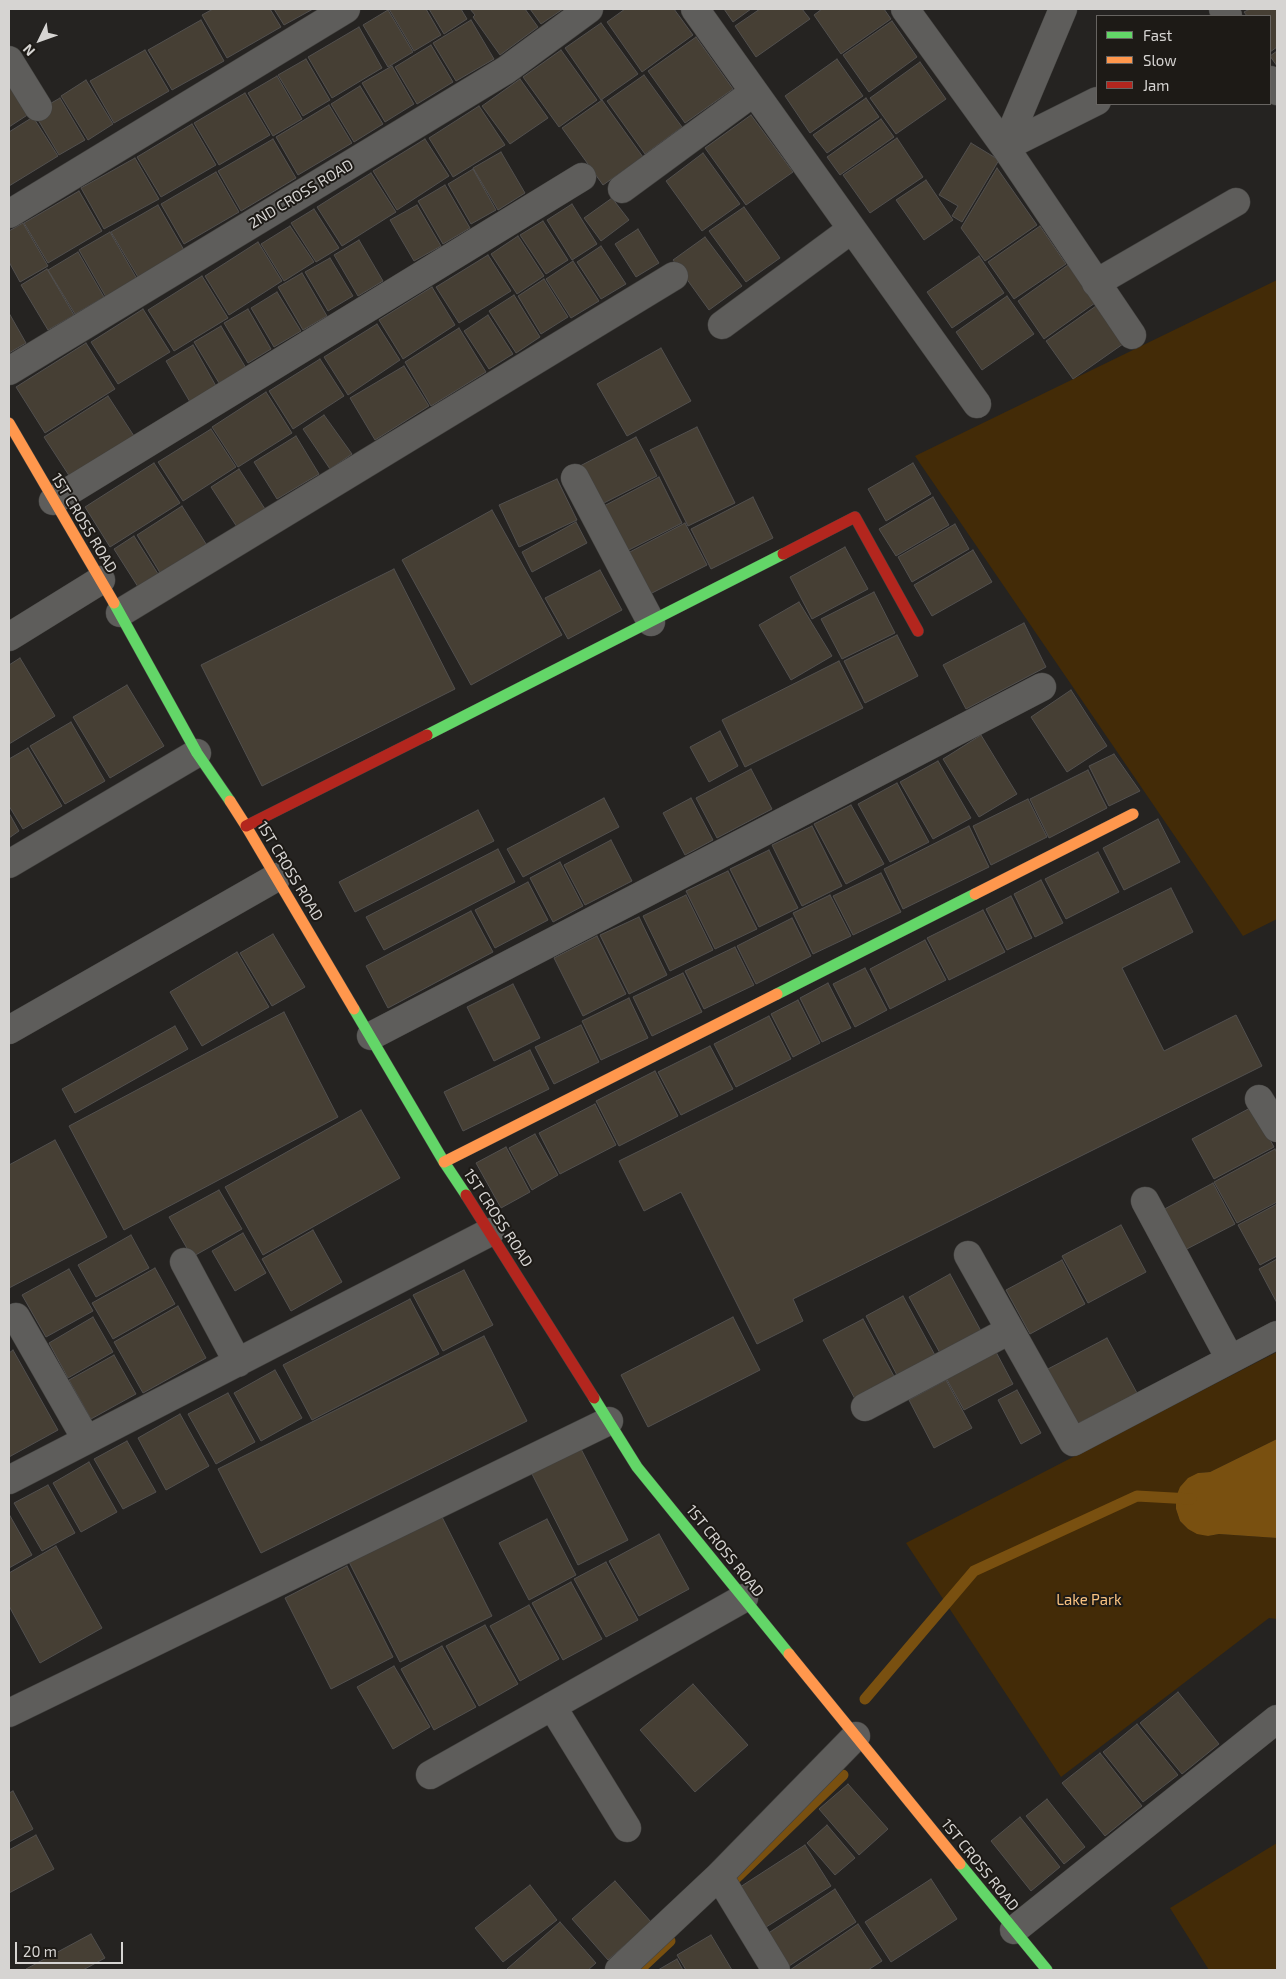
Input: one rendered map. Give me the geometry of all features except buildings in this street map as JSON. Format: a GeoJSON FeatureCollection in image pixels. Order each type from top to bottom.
{"type":"FeatureCollection","features":[{"type":"Feature","properties":{"kind":"street"},"geometry":{"type":"LineString","coordinates":[[9,214],[346,9]]}},
{"type":"Feature","properties":{"kind":"street","name":"2ND CROSS ROAD"},"geometry":{"type":"LineString","coordinates":[[9,371],[506,70],[589,9]]}},
{"type":"Feature","properties":{"kind":"street"},"geometry":{"type":"LineString","coordinates":[[695,9],[976,404]]}},
{"type":"Feature","properties":{"kind":"street"},"geometry":{"type":"LineString","coordinates":[[905,9],[1006,147],[1132,335]]}},
{"type":"Feature","properties":{"kind":"street"},"geometry":{"type":"LineString","coordinates":[[1006,147],[1063,9]]}},
{"type":"Feature","properties":{"kind":"street"},"geometry":{"type":"LineString","coordinates":[[9,60],[38,107]]}},
{"type":"Feature","properties":{"kind":"street"},"geometry":{"type":"LineString","coordinates":[[622,189],[754,92]]}},
{"type":"Feature","properties":{"kind":"street"},"geometry":{"type":"LineString","coordinates":[[1006,147],[1096,102]]}},
{"type":"Feature","properties":{"kind":"street"},"geometry":{"type":"LineString","coordinates":[[54,500],[582,178]]}},
{"type":"Feature","properties":{"kind":"street"},"geometry":{"type":"LineString","coordinates":[[1096,283],[1236,202]]}},
{"type":"Feature","properties":{"kind":"street"},"geometry":{"type":"LineString","coordinates":[[722,325],[852,229]]}},
{"type":"Feature","properties":{"kind":"street"},"geometry":{"type":"LineString","coordinates":[[120,613],[674,276]]}},
{"type":"Feature","properties":{"kind":"street","name":"1ST CROSS ROAD"},"geometry":{"type":"LineString","coordinates":[[9,423],[120,613],[196,753],[246,826],[277,877],[444,1162],[637,1466],[1047,1970]]}},
{"type":"Feature","properties":{"kind":"street"},"geometry":{"type":"LineString","coordinates":[[575,478],[651,622]]}},
{"type":"Feature","properties":{"kind":"street"},"geometry":{"type":"LineString","coordinates":[[246,826],[855,517],[918,631]]}},
{"type":"Feature","properties":{"kind":"street"},"geometry":{"type":"LineString","coordinates":[[9,637],[101,580]]}},
{"type":"Feature","properties":{"kind":"street"},"geometry":{"type":"LineString","coordinates":[[371,1036],[1042,687]]}},
{"type":"Feature","properties":{"kind":"street"},"geometry":{"type":"LineString","coordinates":[[9,864],[196,753]]}},
{"type":"Feature","properties":{"kind":"street"},"geometry":{"type":"LineString","coordinates":[[444,1162],[1133,814]]}},
{"type":"Feature","properties":{"kind":"street"},"geometry":{"type":"LineString","coordinates":[[9,1030],[277,877]]}},
{"type":"Feature","properties":{"kind":"street"},"geometry":{"type":"LineString","coordinates":[[1259,1099],[1277,1128]]}},
{"type":"Feature","properties":{"kind":"street"},"geometry":{"type":"LineString","coordinates":[[1145,1201],[1230,1360]]}},
{"type":"Feature","properties":{"kind":"street"},"geometry":{"type":"LineString","coordinates":[[9,1480],[86,1438],[238,1363],[490,1232]]}},
{"type":"Feature","properties":{"kind":"street"},"geometry":{"type":"LineString","coordinates":[[968,1255],[1073,1442],[1277,1335]]}},
{"type":"Feature","properties":{"kind":"street"},"geometry":{"type":"LineString","coordinates":[[184,1262],[238,1363]]}},
{"type":"Feature","properties":{"kind":"street"},"geometry":{"type":"LineString","coordinates":[[16,1316],[86,1438]]}},
{"type":"Feature","properties":{"kind":"street"},"geometry":{"type":"LineString","coordinates":[[865,1406],[1010,1330]]}},
{"type":"Feature","properties":{"kind":"street"},"geometry":{"type":"LineString","coordinates":[[9,1713],[609,1421]]}},
{"type":"Feature","properties":{"kind":"street"},"geometry":{"type":"LineString","coordinates":[[430,1775],[744,1598]]}},
{"type":"Feature","properties":{"kind":"street"},"geometry":{"type":"LineString","coordinates":[[552,1706],[627,1828]]}},
{"type":"Feature","properties":{"kind":"street"},"geometry":{"type":"LineString","coordinates":[[1014,1930],[1277,1720]]}},
{"type":"Feature","properties":{"kind":"street"},"geometry":{"type":"LineString","coordinates":[[619,1970],[719,1876],[856,1736]]}},
{"type":"Feature","properties":{"kind":"street"},"geometry":{"type":"LineString","coordinates":[[719,1876],[776,1970]]}},
{"type":"Feature","properties":{"kind":"green space"},"geometry":{"type":"Polygon","coordinates":[[[1277,280],[1277,919],[1243,936],[915,456],[1277,280]]]}},
{"type":"Feature","properties":{"kind":"green space","name":"Lake Park"},"geometry":{"type":"Polygon","coordinates":[[[1277,1352],[1277,1439],[1210,1472],[1198,1473],[1176,1509],[1180,1521],[1188,1529],[1208,1536],[1219,1534],[1277,1538],[1277,1619],[1269,1618],[1061,1777],[906,1543],[1277,1352]]]}},
{"type":"Feature","properties":{"kind":"green space"},"geometry":{"type":"Polygon","coordinates":[[[1277,1843],[1277,1970],[1209,1970],[1170,1908],[1277,1843]]]}},
{"type":"Feature","properties":{"kind":"shaded area"},"geometry":{"type":"Polygon","coordinates":[[[1277,1439],[1277,1538],[1219,1534],[1208,1536],[1197,1534],[1180,1521],[1176,1509],[1176,1497],[1180,1487],[1188,1478],[1198,1473],[1210,1472],[1277,1439]]]}},
{"type":"Feature","properties":{"kind":"waterway"},"geometry":{"type":"LineString","coordinates":[[865,1699],[974,1571],[1137,1496],[1191,1499]]}},
{"type":"Feature","properties":{"kind":"waterway"},"geometry":{"type":"LineString","coordinates":[[734,1880],[843,1775]]}},
{"type":"Feature","properties":{"kind":"waterway"},"geometry":{"type":"LineString","coordinates":[[639,1970],[670,1941]]}},
{"type":"Feature","properties":{"kind":"traffic: fast"},"geometry":{"type":"LineString","coordinates":[[427,735],[783,554]]}},
{"type":"Feature","properties":{"kind":"traffic: fast"},"geometry":{"type":"LineString","coordinates":[[114,603],[197,753],[230,801]]}},
{"type":"Feature","properties":{"kind":"traffic: fast"},"geometry":{"type":"LineString","coordinates":[[777,994],[975,894]]}},
{"type":"Feature","properties":{"kind":"traffic: fast"},"geometry":{"type":"LineString","coordinates":[[354,1009],[444,1162],[466,1195]]}},
{"type":"Feature","properties":{"kind":"traffic: fast"},"geometry":{"type":"LineString","coordinates":[[594,1398],[637,1467],[789,1654]]}},
{"type":"Feature","properties":{"kind":"traffic: fast"},"geometry":{"type":"LineString","coordinates":[[960,1864],[1047,1970]]}},
{"type":"Feature","properties":{"kind":"traffic: slow"},"geometry":{"type":"LineString","coordinates":[[9,423],[114,603]]}},
{"type":"Feature","properties":{"kind":"traffic: slow"},"geometry":{"type":"LineString","coordinates":[[230,801],[354,1009]]}},
{"type":"Feature","properties":{"kind":"traffic: slow"},"geometry":{"type":"LineString","coordinates":[[975,894],[1133,814]]}},
{"type":"Feature","properties":{"kind":"traffic: slow"},"geometry":{"type":"LineString","coordinates":[[444,1162],[777,994]]}},
{"type":"Feature","properties":{"kind":"traffic: slow"},"geometry":{"type":"LineString","coordinates":[[789,1654],[960,1864]]}},
{"type":"Feature","properties":{"kind":"traffic: jam"},"geometry":{"type":"LineString","coordinates":[[783,554],[855,517],[918,631]]}},
{"type":"Feature","properties":{"kind":"traffic: jam"},"geometry":{"type":"LineString","coordinates":[[246,826],[427,735]]}},
{"type":"Feature","properties":{"kind":"traffic: jam"},"geometry":{"type":"LineString","coordinates":[[466,1195],[594,1398]]}}]}
